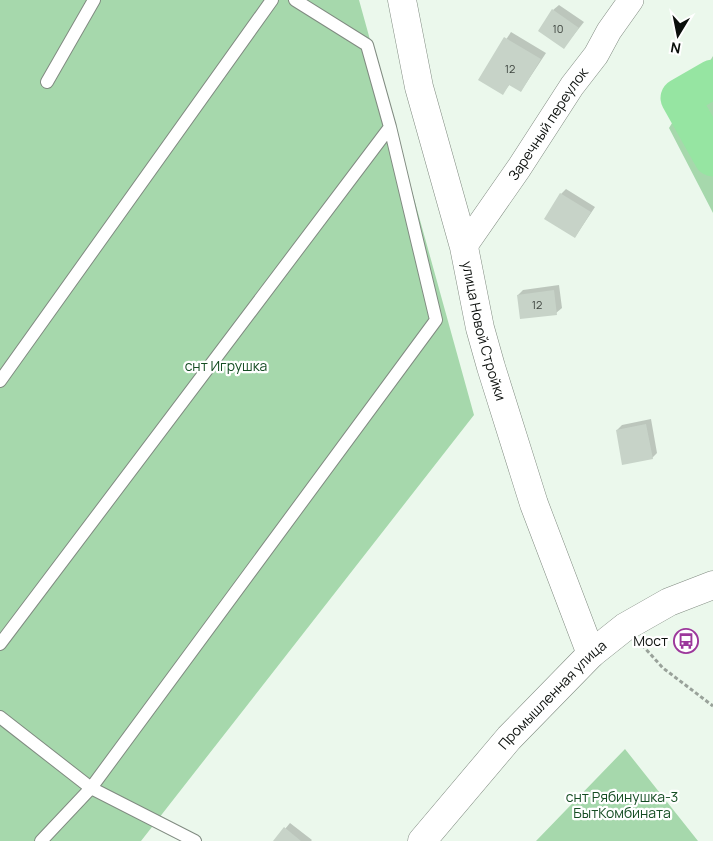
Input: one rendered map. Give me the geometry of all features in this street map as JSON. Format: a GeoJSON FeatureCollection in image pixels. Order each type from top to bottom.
{"type":"FeatureCollection","features":[{"type":"Feature","properties":{"kind":"street","name":"улица Новой Стройки"},"geometry":{"type":"LineString","coordinates":[[402,0],[419,87],[464,247],[480,328],[517,450],[549,546],[591,654]]}},
{"type":"Feature","properties":{"kind":"street","name":"Заречный переулок"},"geometry":{"type":"LineString","coordinates":[[464,247],[519,168],[572,86],[596,55],[609,31],[631,0]]}},
{"type":"Feature","properties":{"kind":"street","name":"Промышленная улица"},"geometry":{"type":"LineString","coordinates":[[422,841],[509,738],[591,654],[625,627],[669,602],[713,584]]}},
{"type":"Feature","properties":{"kind":"lane"},"geometry":{"type":"LineString","coordinates":[[47,82],[94,0]]}},
{"type":"Feature","properties":{"kind":"lane"},"geometry":{"type":"LineString","coordinates":[[0,381],[272,0]]}},
{"type":"Feature","properties":{"kind":"lane"},"geometry":{"type":"LineString","coordinates":[[41,841],[91,788],[436,320],[390,127],[367,45],[295,0]]}},
{"type":"Feature","properties":{"kind":"lane"},"geometry":{"type":"LineString","coordinates":[[0,644],[390,127]]}},
{"type":"Feature","properties":{"kind":"lane"},"geometry":{"type":"LineString","coordinates":[[0,717],[91,788],[195,841]]}},
{"type":"Feature","properties":{"kind":"path"},"geometry":{"type":"LineString","coordinates":[[625,627],[663,668],[713,706]]}},
{"type":"Feature","properties":{"kind":"green space","name":"снт Игрушка"},"geometry":{"type":"Polygon","coordinates":[[[0,0],[359,0],[474,415],[141,841],[0,841],[0,0]]]}},
{"type":"Feature","properties":{"kind":"green space"},"geometry":{"type":"Polygon","coordinates":[[[713,56],[713,213],[669,128],[713,56]]]}},
{"type":"Feature","properties":{"kind":"green space","name":"снт Рябинушка-3 БытКомбината"},"geometry":{"type":"Polygon","coordinates":[[[625,749],[698,841],[536,841],[625,749]]]}},
{"type":"Feature","properties":{"kind":"building"},"geometry":{"type":"Polygon","coordinates":[[[552,9],[579,28],[564,49],[538,31],[552,9]]]}},
{"type":"Feature","properties":{"kind":"building"},"geometry":{"type":"Polygon","coordinates":[[[504,37],[541,59],[521,92],[509,85],[503,95],[478,80],[504,37]]]}},
{"type":"Feature","properties":{"kind":"building"},"geometry":{"type":"Polygon","coordinates":[[[560,193],[591,212],[575,238],[544,219],[560,193]]]}},
{"type":"Feature","properties":{"kind":"building"},"geometry":{"type":"Polygon","coordinates":[[[554,290],[557,315],[520,319],[517,295],[554,290]]]}},
{"type":"Feature","properties":{"kind":"building"},"geometry":{"type":"Polygon","coordinates":[[[646,424],[653,459],[622,465],[616,430],[646,424]]]}},
{"type":"Feature","properties":{"kind":"building"},"geometry":{"type":"Polygon","coordinates":[[[284,827],[301,841],[273,841],[284,827]]]}},
{"type":"Feature","properties":{"kind":"waterway"},"geometry":{"type":"LineString","coordinates":[[713,79],[680,98],[713,157]]}},
{"type":"Feature","properties":{"kind":"place","name":"Мост"},"geometry":{"type":"Point","coordinates":[686,641]}}]}
